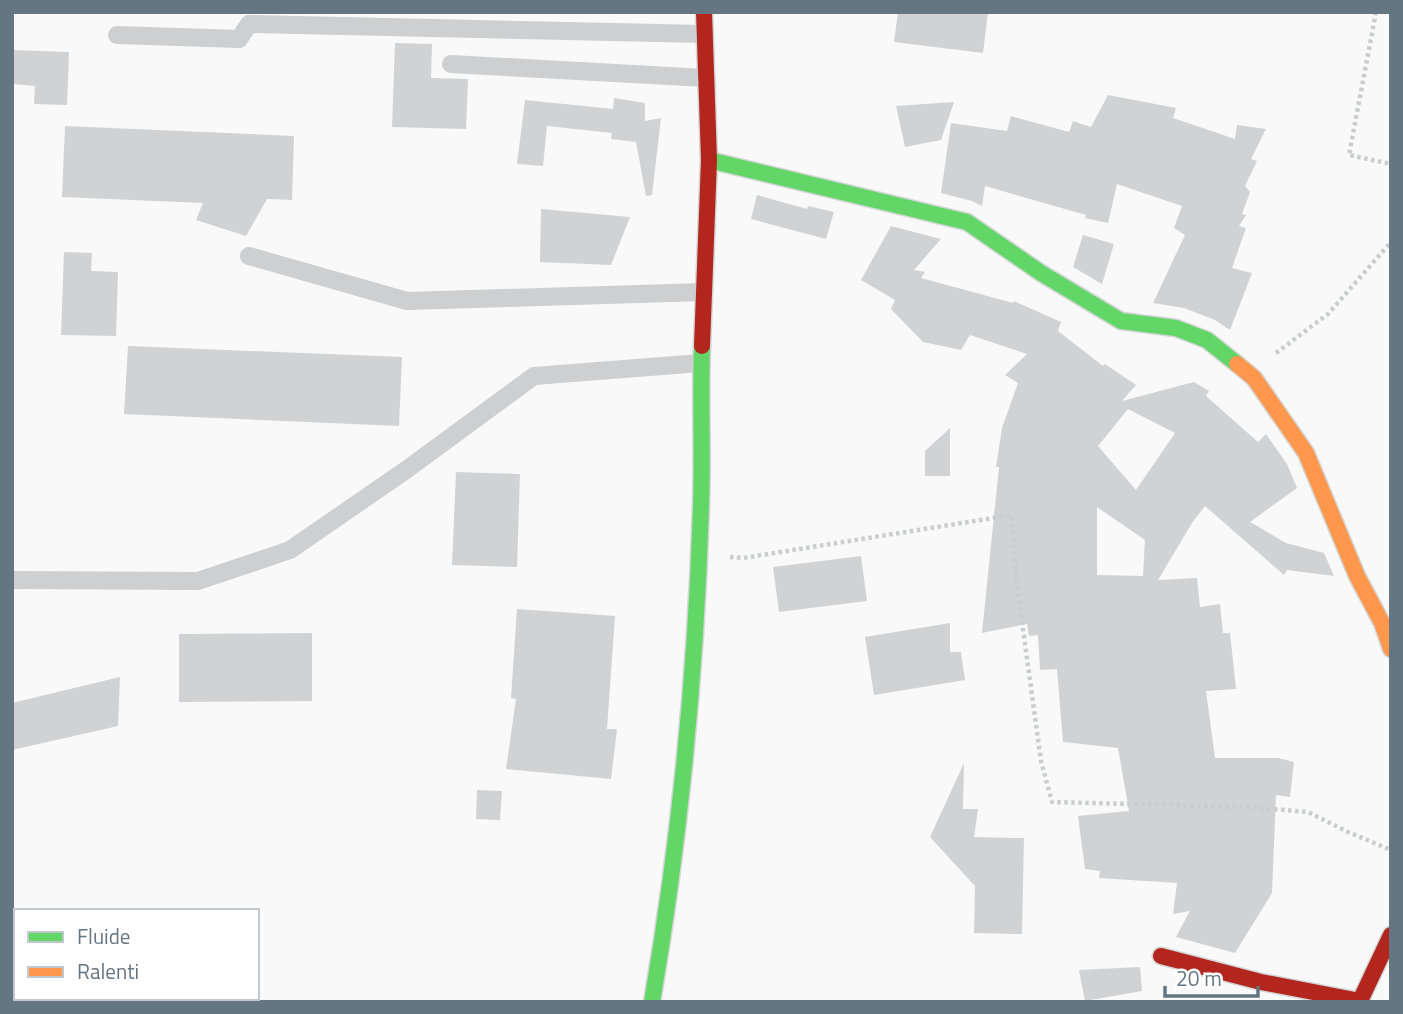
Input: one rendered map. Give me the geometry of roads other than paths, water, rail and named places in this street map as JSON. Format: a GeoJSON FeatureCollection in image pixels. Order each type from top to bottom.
{"type":"FeatureCollection","features":[{"type":"Feature","properties":{"kind":"street"},"geometry":{"type":"LineString","coordinates":[[652,1002],[667,915],[692,678],[701,505],[701,363],[709,160],[704,12]]}},
{"type":"Feature","properties":{"kind":"street"},"geometry":{"type":"LineString","coordinates":[[709,160],[967,222],[1041,273],[1121,321],[1176,328],[1207,340],[1254,378],[1306,453],[1357,576],[1382,624],[1391,649]]}},
{"type":"Feature","properties":{"kind":"street"},"geometry":{"type":"LineString","coordinates":[[1161,956],[1261,982],[1360,1001],[1391,935]]}},
{"type":"Feature","properties":{"kind":"lane"},"geometry":{"type":"LineString","coordinates":[[117,34],[240,39],[249,24],[705,34]]}},
{"type":"Feature","properties":{"kind":"lane"},"geometry":{"type":"LineString","coordinates":[[451,64],[706,78]]}},
{"type":"Feature","properties":{"kind":"lane"},"geometry":{"type":"LineString","coordinates":[[249,256],[407,301],[704,292]]}},
{"type":"Feature","properties":{"kind":"lane"},"geometry":{"type":"LineString","coordinates":[[12,580],[198,580],[290,551],[534,376],[701,363]]}}]}
